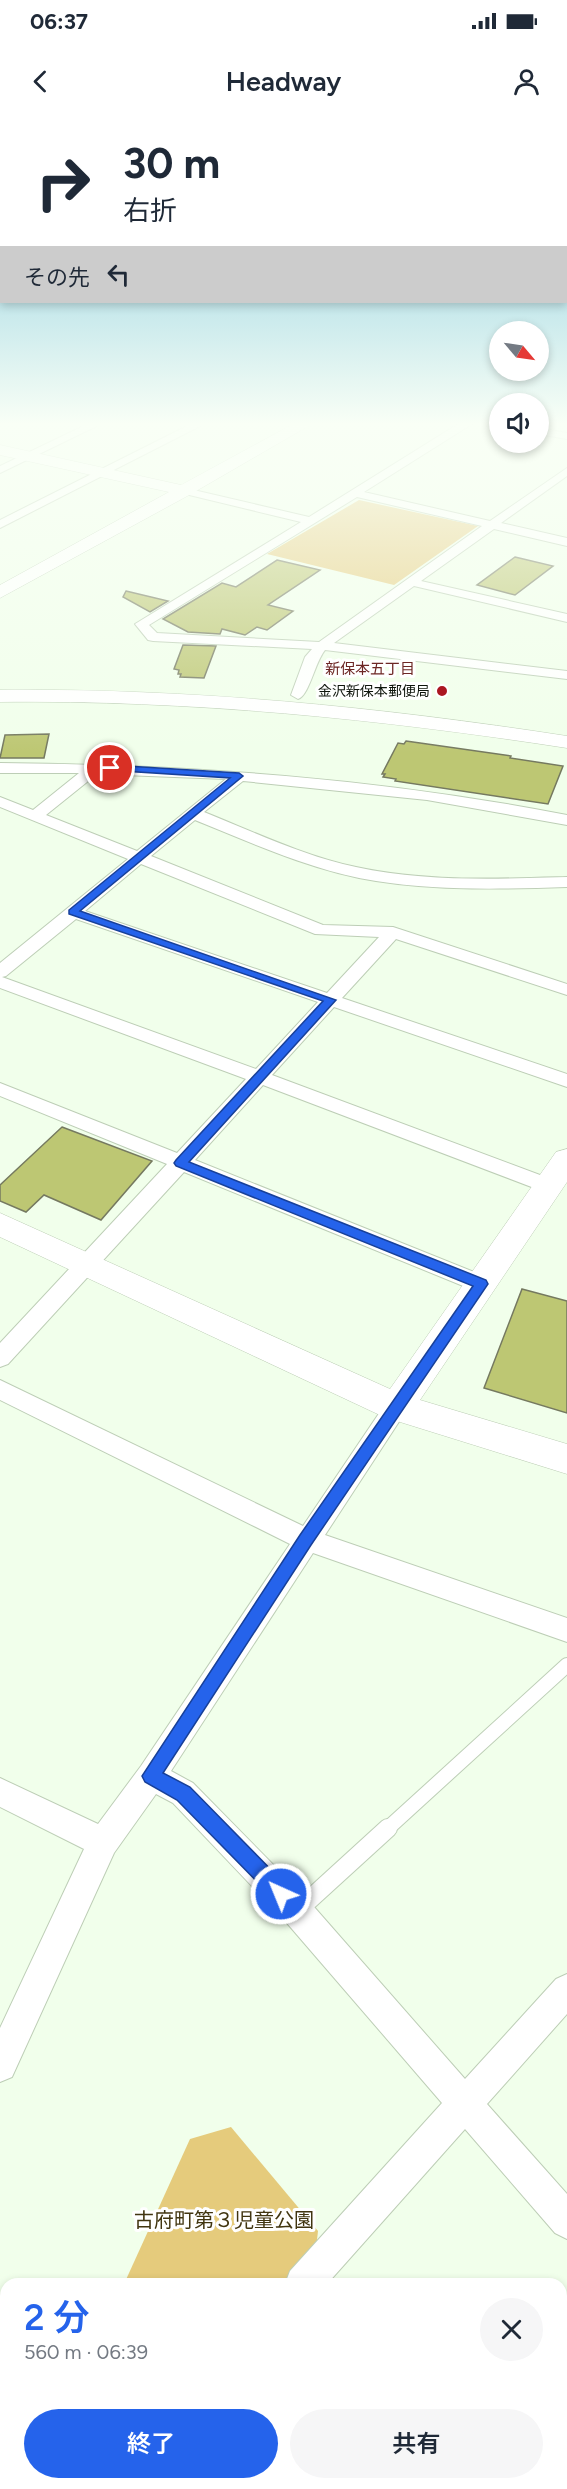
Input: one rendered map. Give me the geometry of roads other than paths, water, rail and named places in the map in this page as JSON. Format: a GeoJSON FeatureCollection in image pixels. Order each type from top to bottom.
{"type":"FeatureCollection","features":[{"type":"Feature","properties":{"kind":"street"},"geometry":{"type":"LineString","coordinates":[[0,592],[111,532]]}},
{"type":"Feature","properties":{"kind":"street"},"geometry":{"type":"LineString","coordinates":[[292,532],[141,624],[153,637],[322,646],[567,675]]}},
{"type":"Feature","properties":{"kind":"street"},"geometry":{"type":"LineString","coordinates":[[298,695],[312,657],[322,646],[482,532]]}},
{"type":"Feature","properties":{"kind":"street"},"geometry":{"type":"LineString","coordinates":[[520,532],[567,542]]}},
{"type":"Feature","properties":{"kind":"street"},"geometry":{"type":"LineString","coordinates":[[411,582],[567,618]]}},
{"type":"Feature","properties":{"kind":"street"},"geometry":{"type":"LineString","coordinates":[[0,684],[151,687],[298,695],[399,705],[567,727]]}},
{"type":"Feature","properties":{"kind":"street"},"geometry":{"type":"LineString","coordinates":[[0,696],[249,704],[472,726],[567,742]]}},
{"type":"Feature","properties":{"kind":"street"},"geometry":{"type":"LineString","coordinates":[[0,768],[96,768],[239,776],[407,791],[567,820]]}},
{"type":"Feature","properties":{"kind":"street"},"geometry":{"type":"LineString","coordinates":[[35,816],[96,768]]}},
{"type":"Feature","properties":{"kind":"street"},"geometry":{"type":"LineString","coordinates":[[0,972],[239,776]]}},
{"type":"Feature","properties":{"kind":"street"},"geometry":{"type":"LineString","coordinates":[[0,802],[321,930],[393,933],[567,990]]}},
{"type":"Feature","properties":{"kind":"street"},"geometry":{"type":"LineString","coordinates":[[193,813],[309,859],[375,876],[482,884],[567,882]]}},
{"type":"Feature","properties":{"kind":"street"},"geometry":{"type":"LineString","coordinates":[[73,912],[567,1081]]}},
{"type":"Feature","properties":{"kind":"street"},"geometry":{"type":"LineString","coordinates":[[0,1358],[393,933]]}},
{"type":"Feature","properties":{"kind":"street"},"geometry":{"type":"LineString","coordinates":[[0,982],[549,1186]]}},
{"type":"Feature","properties":{"kind":"street"},"geometry":{"type":"LineString","coordinates":[[0,1089],[481,1284]]}},
{"type":"Feature","properties":{"kind":"street"},"geometry":{"type":"LineString","coordinates":[[0,2065],[103,1842],[151,1776],[306,1540],[567,1159]]}},
{"type":"Feature","properties":{"kind":"street"},"geometry":{"type":"LineString","coordinates":[[0,1224],[396,1407],[567,1459]]}},
{"type":"Feature","properties":{"kind":"street"},"geometry":{"type":"LineString","coordinates":[[0,1389],[306,1540],[567,1630]]}},
{"type":"Feature","properties":{"kind":"street"},"geometry":{"type":"LineString","coordinates":[[151,1776],[183,1794],[297,1911],[567,2221]]}},
{"type":"Feature","properties":{"kind":"street"},"geometry":{"type":"LineString","coordinates":[[0,1792],[103,1842]]}},
{"type":"Feature","properties":{"kind":"street"},"geometry":{"type":"LineString","coordinates":[[308,2278],[567,1990]]}},
{"type":"Feature","properties":{"kind":"lane"},"geometry":{"type":"LineString","coordinates":[[297,1911],[567,1665]]}},
{"type":"Feature","properties":{"kind":"place","name":"金沢新保本郵便局"},"geometry":{"type":"Point","coordinates":[442,691]}},
{"type":"Feature","properties":{"kind":"district","name":"新保本五丁目"},"geometry":{"type":"Point","coordinates":[370,669]}},
{"type":"Feature","properties":{"kind":"park label","name":"古府町第３児童公園"},"geometry":{"type":"Point","coordinates":[224,2220]}}]}
